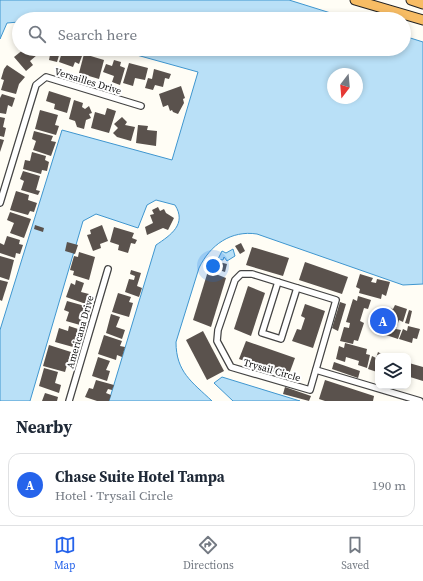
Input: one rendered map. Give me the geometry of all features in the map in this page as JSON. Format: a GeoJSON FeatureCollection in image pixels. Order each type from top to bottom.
{"type":"FeatureCollection","features":[{"type":"Feature","properties":{"kind":"highway"},"geometry":{"type":"LineString","coordinates":[[354,0],[395,12]]}},
{"type":"Feature","properties":{"kind":"highway"},"geometry":{"type":"LineString","coordinates":[[411,0],[423,4]]}},
{"type":"Feature","properties":{"kind":"highway"},"geometry":{"type":"LineString","coordinates":[[411,17],[423,20]]}},
{"type":"Feature","properties":{"kind":"street","name":"Versailles Drive"},"geometry":{"type":"LineString","coordinates":[[0,203],[36,86],[46,77],[141,106]]}},
{"type":"Feature","properties":{"kind":"street","name":"Americana Drive"},"geometry":{"type":"LineString","coordinates":[[69,401],[108,269]]}},
{"type":"Feature","properties":{"kind":"street","name":"Trysail Circle"},"geometry":{"type":"LineString","coordinates":[[242,274],[252,274],[278,282],[336,300],[310,390],[231,367],[217,341],[218,330],[234,280],[242,274]]}},
{"type":"Feature","properties":{"kind":"street"},"geometry":{"type":"LineString","coordinates":[[278,282],[262,333],[281,339],[297,288]]}},
{"type":"Feature","properties":{"kind":"street"},"geometry":{"type":"LineString","coordinates":[[316,370],[420,401]]}},
{"type":"Feature","properties":{"kind":"water"},"geometry":{"type":"Polygon","coordinates":[[[0,0],[289,0],[328,12],[12,12],[12,23],[7,23],[0,39],[0,0]]]}},
{"type":"Feature","properties":{"kind":"water"},"geometry":{"type":"Polygon","coordinates":[[[411,38],[423,42],[423,284],[403,285],[257,234],[247,233],[230,237],[215,246],[209,252],[199,268],[176,342],[179,361],[186,376],[212,401],[109,401],[156,245],[172,233],[176,228],[179,218],[175,205],[156,200],[147,205],[138,228],[96,214],[83,221],[30,401],[0,401],[0,330],[62,130],[172,160],[198,72],[140,56],[411,56],[411,38]]]}},
{"type":"Feature","properties":{"kind":"water"},"geometry":{"type":"Polygon","coordinates":[[[233,249],[235,256],[227,261],[224,257],[223,260],[218,259],[222,251],[226,253],[233,249]]]}},
{"type":"Feature","properties":{"kind":"water"},"geometry":{"type":"Polygon","coordinates":[[[222,377],[300,401],[233,401],[214,383],[222,377]]]}},
{"type":"Feature","properties":{"kind":"building"},"geometry":{"type":"Polygon","coordinates":[[[36,56],[30,61],[33,65],[26,71],[14,57],[36,56]]]}},
{"type":"Feature","properties":{"kind":"building"},"geometry":{"type":"Polygon","coordinates":[[[50,56],[59,56],[57,62],[49,60],[50,56]]]}},
{"type":"Feature","properties":{"kind":"building"},"geometry":{"type":"Polygon","coordinates":[[[61,56],[82,56],[79,64],[75,62],[73,67],[59,62],[61,56]]]}},
{"type":"Feature","properties":{"kind":"building"},"geometry":{"type":"Polygon","coordinates":[[[83,56],[91,56],[104,60],[99,79],[79,73],[83,56]]]}},
{"type":"Feature","properties":{"kind":"building"},"geometry":{"type":"Polygon","coordinates":[[[114,60],[121,62],[120,66],[125,68],[120,85],[112,82],[114,76],[103,72],[106,64],[112,66],[114,60]]]}},
{"type":"Feature","properties":{"kind":"building"},"geometry":{"type":"Polygon","coordinates":[[[129,63],[148,68],[145,80],[135,78],[133,86],[123,83],[129,63]]]}},
{"type":"Feature","properties":{"kind":"building"},"geometry":{"type":"Polygon","coordinates":[[[7,65],[25,77],[19,84],[16,94],[1,90],[4,80],[1,79],[7,65]]]}},
{"type":"Feature","properties":{"kind":"building"},"geometry":{"type":"Polygon","coordinates":[[[154,69],[171,74],[169,79],[165,78],[163,87],[155,85],[153,90],[145,88],[148,78],[152,79],[154,69]]]}},
{"type":"Feature","properties":{"kind":"building"},"geometry":{"type":"Polygon","coordinates":[[[181,86],[185,98],[183,99],[184,103],[178,114],[172,110],[170,111],[168,105],[163,107],[159,94],[181,86]]]}},
{"type":"Feature","properties":{"kind":"building"},"geometry":{"type":"Polygon","coordinates":[[[49,91],[71,98],[67,113],[54,109],[55,104],[46,101],[49,91]]]}},
{"type":"Feature","properties":{"kind":"building"},"geometry":{"type":"Polygon","coordinates":[[[2,94],[15,98],[12,107],[8,105],[6,114],[0,113],[0,98],[2,94]]]}},
{"type":"Feature","properties":{"kind":"building"},"geometry":{"type":"Polygon","coordinates":[[[74,100],[83,103],[82,107],[85,109],[89,106],[92,113],[89,114],[91,118],[86,120],[84,129],[77,127],[75,121],[69,119],[74,100]]]}},
{"type":"Feature","properties":{"kind":"building"},"geometry":{"type":"Polygon","coordinates":[[[107,108],[116,111],[109,133],[91,128],[95,112],[105,115],[107,108]]]}},
{"type":"Feature","properties":{"kind":"building"},"geometry":{"type":"Polygon","coordinates":[[[40,110],[58,115],[55,125],[59,126],[56,135],[35,129],[40,110]]]}},
{"type":"Feature","properties":{"kind":"building"},"geometry":{"type":"Polygon","coordinates":[[[0,117],[5,118],[3,127],[6,128],[4,137],[0,136],[0,117]]]}},
{"type":"Feature","properties":{"kind":"building"},"geometry":{"type":"Polygon","coordinates":[[[122,117],[127,122],[125,125],[135,127],[131,141],[117,137],[113,133],[118,128],[114,124],[122,117]]]}},
{"type":"Feature","properties":{"kind":"building"},"geometry":{"type":"Polygon","coordinates":[[[138,125],[148,126],[147,130],[157,131],[156,146],[136,143],[138,125]]]}},
{"type":"Feature","properties":{"kind":"building"},"geometry":{"type":"Polygon","coordinates":[[[34,131],[53,136],[51,141],[56,142],[51,156],[33,150],[36,141],[32,139],[34,131]]]}},
{"type":"Feature","properties":{"kind":"building"},"geometry":{"type":"Polygon","coordinates":[[[0,139],[4,140],[0,152],[0,139]]]}},
{"type":"Feature","properties":{"kind":"building"},"geometry":{"type":"Polygon","coordinates":[[[32,152],[46,156],[45,160],[49,162],[47,171],[42,170],[41,174],[23,169],[25,160],[30,161],[32,152]]]}},
{"type":"Feature","properties":{"kind":"building"},"geometry":{"type":"Polygon","coordinates":[[[23,171],[40,176],[36,190],[40,191],[38,195],[21,190],[24,181],[20,179],[23,171]]]}},
{"type":"Feature","properties":{"kind":"building"},"geometry":{"type":"Polygon","coordinates":[[[16,191],[29,195],[28,200],[37,203],[34,212],[30,211],[28,215],[10,210],[16,191]]]}},
{"type":"Feature","properties":{"kind":"building"},"geometry":{"type":"Polygon","coordinates":[[[158,207],[160,211],[164,209],[166,213],[174,218],[168,230],[163,228],[147,235],[145,227],[153,223],[150,215],[154,214],[152,210],[158,207]]]}},
{"type":"Feature","properties":{"kind":"building"},"geometry":{"type":"Polygon","coordinates":[[[10,212],[31,219],[24,238],[10,233],[14,223],[7,220],[10,212]]]}},
{"type":"Feature","properties":{"kind":"building"},"geometry":{"type":"Polygon","coordinates":[[[35,225],[44,228],[43,232],[34,229],[35,225]]]}},
{"type":"Feature","properties":{"kind":"building"},"geometry":{"type":"Polygon","coordinates":[[[102,225],[108,241],[100,244],[101,248],[93,251],[87,235],[91,234],[90,230],[102,225]]]}},
{"type":"Feature","properties":{"kind":"building"},"geometry":{"type":"Polygon","coordinates":[[[114,227],[134,233],[132,238],[137,240],[135,244],[131,243],[128,253],[118,250],[119,245],[110,242],[114,227]]]}},
{"type":"Feature","properties":{"kind":"building"},"geometry":{"type":"Polygon","coordinates":[[[7,236],[20,240],[19,244],[23,245],[20,254],[16,253],[15,258],[0,253],[0,243],[4,245],[7,236]]]}},
{"type":"Feature","properties":{"kind":"building"},"geometry":{"type":"Polygon","coordinates":[[[67,242],[78,245],[75,254],[65,251],[67,242]]]}},
{"type":"Feature","properties":{"kind":"building"},"geometry":{"type":"Polygon","coordinates":[[[241,243],[245,251],[240,254],[235,246],[241,243]]]}},
{"type":"Feature","properties":{"kind":"building"},"geometry":{"type":"Polygon","coordinates":[[[252,247],[289,258],[283,276],[246,265],[252,247]]]}},
{"type":"Feature","properties":{"kind":"building"},"geometry":{"type":"Polygon","coordinates":[[[79,252],[95,257],[89,280],[73,275],[74,271],[70,270],[74,256],[78,257],[79,252]]]}},
{"type":"Feature","properties":{"kind":"building"},"geometry":{"type":"Polygon","coordinates":[[[0,256],[14,260],[9,280],[0,277],[0,256]]]}},
{"type":"Feature","properties":{"kind":"building"},"geometry":{"type":"Polygon","coordinates":[[[215,261],[227,264],[225,272],[213,268],[215,261]]]}},
{"type":"Feature","properties":{"kind":"building"},"geometry":{"type":"Polygon","coordinates":[[[305,262],[348,277],[342,294],[299,280],[305,262]]]}},
{"type":"Feature","properties":{"kind":"building"},"geometry":{"type":"Polygon","coordinates":[[[131,270],[141,273],[137,286],[142,288],[139,297],[125,292],[129,279],[134,280],[135,276],[130,274],[131,270]]]}},
{"type":"Feature","properties":{"kind":"building"},"geometry":{"type":"Polygon","coordinates":[[[208,271],[226,278],[211,327],[193,320],[208,271]]]}},
{"type":"Feature","properties":{"kind":"building"},"geometry":{"type":"Polygon","coordinates":[[[360,274],[373,278],[371,282],[376,283],[377,279],[390,282],[386,296],[382,294],[381,299],[359,293],[360,289],[356,287],[360,274]]]}},
{"type":"Feature","properties":{"kind":"building"},"geometry":{"type":"Polygon","coordinates":[[[0,280],[8,282],[2,301],[0,300],[0,280]]]}},
{"type":"Feature","properties":{"kind":"building"},"geometry":{"type":"Polygon","coordinates":[[[76,280],[84,283],[81,292],[89,294],[86,304],[66,297],[71,283],[75,285],[76,280]]]}},
{"type":"Feature","properties":{"kind":"building"},"geometry":{"type":"Polygon","coordinates":[[[248,286],[265,293],[251,336],[234,329],[248,286]]]}},
{"type":"Feature","properties":{"kind":"building"},"geometry":{"type":"Polygon","coordinates":[[[118,293],[131,297],[129,302],[133,303],[129,317],[112,312],[118,293]]]}},
{"type":"Feature","properties":{"kind":"building"},"geometry":{"type":"Polygon","coordinates":[[[358,296],[371,300],[368,309],[364,308],[360,321],[364,323],[358,341],[354,340],[353,344],[340,341],[344,327],[349,328],[350,323],[346,322],[353,299],[357,301],[358,296]]]}},
{"type":"Feature","properties":{"kind":"building"},"geometry":{"type":"Polygon","coordinates":[[[67,301],[85,306],[80,325],[66,321],[69,312],[64,310],[67,301]]]}},
{"type":"Feature","properties":{"kind":"building"},"geometry":{"type":"Polygon","coordinates":[[[340,302],[346,304],[338,331],[332,328],[340,302]]]}},
{"type":"Feature","properties":{"kind":"building"},"geometry":{"type":"Polygon","coordinates":[[[305,304],[325,311],[313,348],[292,341],[297,329],[301,330],[305,318],[301,316],[305,304]]]}},
{"type":"Feature","properties":{"kind":"building"},"geometry":{"type":"Polygon","coordinates":[[[395,305],[407,309],[403,322],[399,320],[396,329],[401,330],[398,339],[386,335],[387,331],[383,329],[389,308],[393,309],[395,305]]]}},
{"type":"Feature","properties":{"kind":"building"},"geometry":{"type":"Polygon","coordinates":[[[409,310],[412,311],[409,324],[405,323],[409,310]]]}},
{"type":"Feature","properties":{"kind":"building"},"geometry":{"type":"Polygon","coordinates":[[[111,314],[120,317],[116,327],[125,330],[122,339],[106,333],[111,314]]]}},
{"type":"Feature","properties":{"kind":"building"},"geometry":{"type":"Polygon","coordinates":[[[69,326],[78,329],[73,347],[55,342],[59,328],[68,331],[69,326]]]}},
{"type":"Feature","properties":{"kind":"building"},"geometry":{"type":"Polygon","coordinates":[[[408,326],[420,329],[417,339],[413,338],[412,343],[399,339],[403,329],[407,331],[408,326]]]}},
{"type":"Feature","properties":{"kind":"building"},"geometry":{"type":"Polygon","coordinates":[[[203,331],[224,371],[207,380],[186,340],[203,331]]]}},
{"type":"Feature","properties":{"kind":"building"},"geometry":{"type":"Polygon","coordinates":[[[104,335],[122,341],[120,346],[125,347],[122,357],[117,355],[116,360],[98,354],[104,335]]]}},
{"type":"Feature","properties":{"kind":"building"},"geometry":{"type":"Polygon","coordinates":[[[246,341],[295,358],[288,377],[239,359],[246,341]]]}},
{"type":"Feature","properties":{"kind":"building"},"geometry":{"type":"Polygon","coordinates":[[[345,343],[367,349],[366,354],[370,355],[367,368],[358,365],[359,361],[346,357],[345,362],[336,359],[339,346],[344,348],[345,343]]]}},
{"type":"Feature","properties":{"kind":"building"},"geometry":{"type":"Polygon","coordinates":[[[49,345],[71,352],[65,372],[43,366],[49,345]]]}},
{"type":"Feature","properties":{"kind":"building"},"geometry":{"type":"Polygon","coordinates":[[[372,356],[375,358],[375,371],[368,369],[372,356]]]}},
{"type":"Feature","properties":{"kind":"building"},"geometry":{"type":"Polygon","coordinates":[[[98,357],[110,361],[106,370],[110,371],[107,381],[92,376],[98,357]]]}},
{"type":"Feature","properties":{"kind":"building"},"geometry":{"type":"Polygon","coordinates":[[[334,362],[360,371],[358,378],[332,369],[334,362]]]}},
{"type":"Feature","properties":{"kind":"building"},"geometry":{"type":"Polygon","coordinates":[[[411,364],[423,367],[423,381],[411,377],[411,364]]]}},
{"type":"Feature","properties":{"kind":"building"},"geometry":{"type":"Polygon","coordinates":[[[44,368],[58,372],[55,383],[61,385],[59,393],[39,386],[44,368]]]}},
{"type":"Feature","properties":{"kind":"building"},"geometry":{"type":"Polygon","coordinates":[[[96,380],[114,385],[112,390],[108,389],[106,393],[111,395],[109,401],[97,401],[85,397],[89,388],[93,389],[96,380]]]}},
{"type":"Feature","properties":{"kind":"building"},"geometry":{"type":"Polygon","coordinates":[[[325,380],[374,396],[373,401],[325,401],[319,399],[325,380]]]}},
{"type":"Feature","properties":{"kind":"building"},"geometry":{"type":"Polygon","coordinates":[[[285,387],[311,396],[309,401],[283,394],[285,387]]]}},
{"type":"Feature","properties":{"kind":"building"},"geometry":{"type":"Polygon","coordinates":[[[45,393],[58,397],[57,401],[42,401],[45,393]]]}},
{"type":"Feature","properties":{"kind":"place","name":"Chase Suite Hotel Tampa"},"geometry":{"type":"Point","coordinates":[383,321]}}]}
